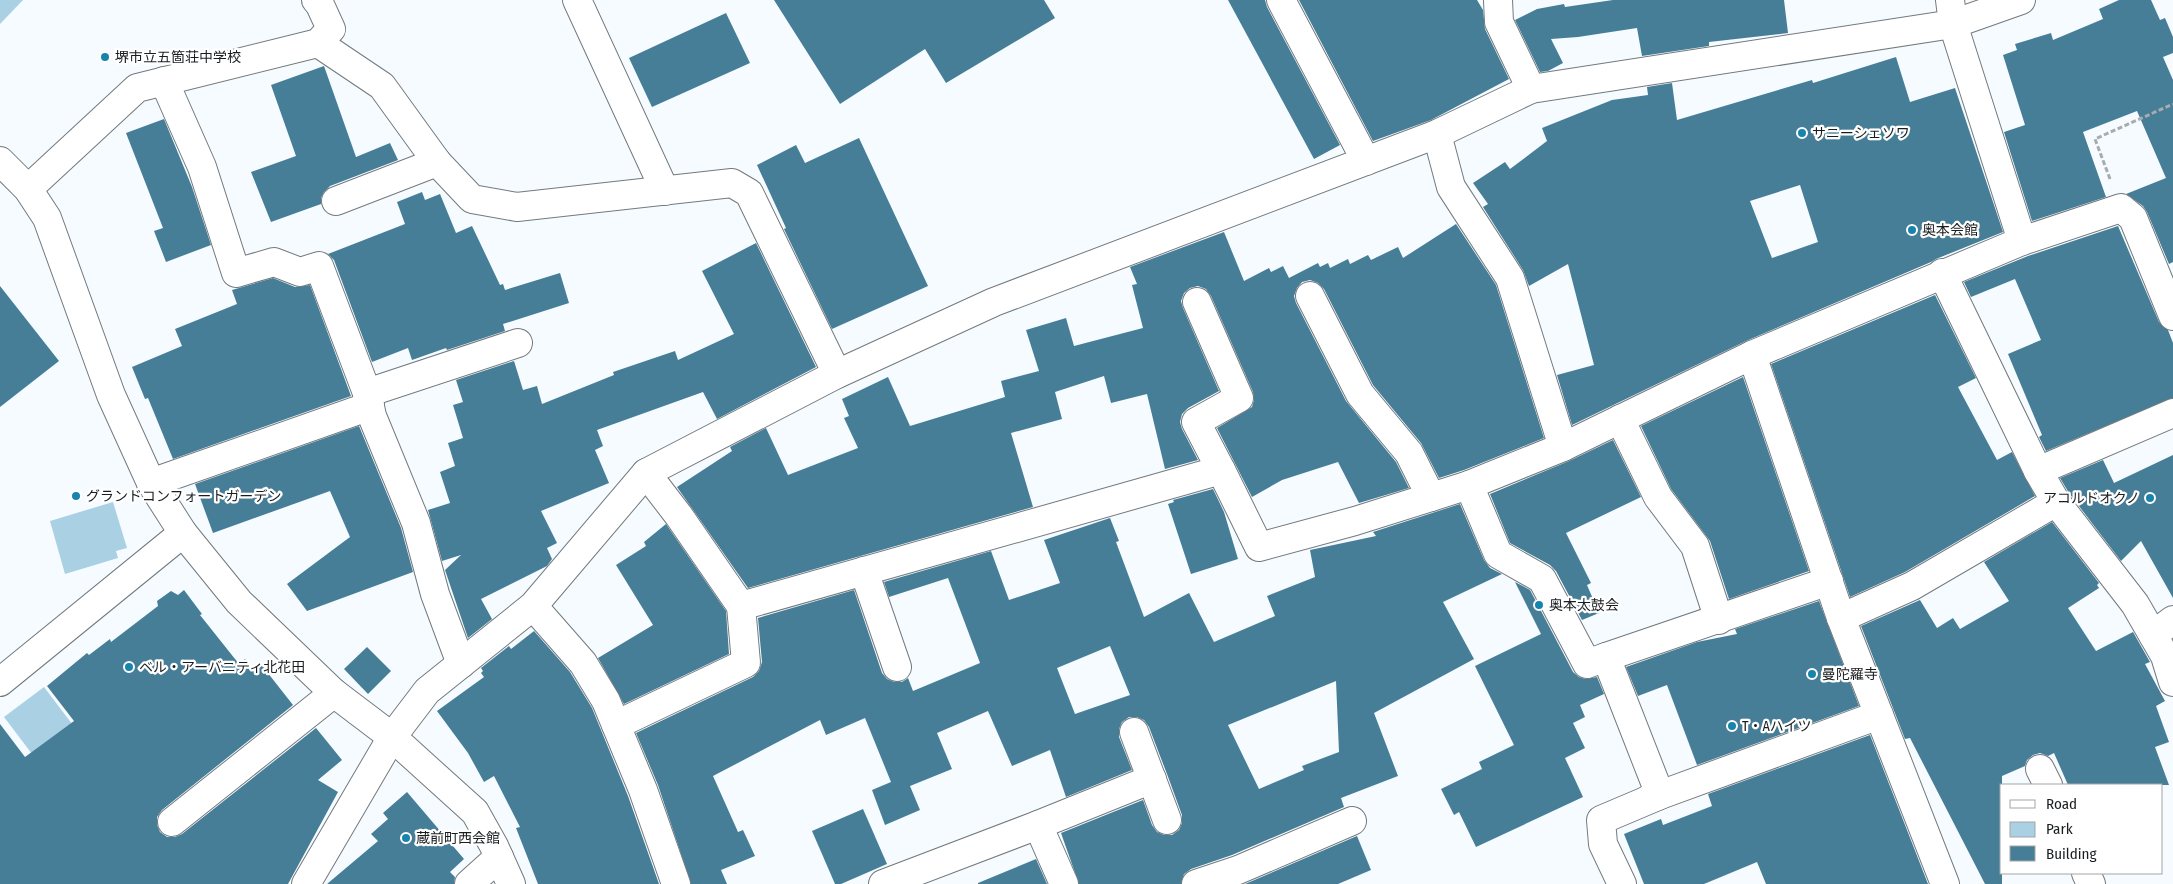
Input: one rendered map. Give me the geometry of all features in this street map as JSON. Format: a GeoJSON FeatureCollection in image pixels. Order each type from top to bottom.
{"type":"FeatureCollection","features":[{"type":"Feature","properties":{"kind":"street"},"geometry":{"type":"LineString","coordinates":[[28,189],[137,88],[318,43],[330,29],[316,0]]}},
{"type":"Feature","properties":{"kind":"street"},"geometry":{"type":"LineString","coordinates":[[578,0],[665,191]]}},
{"type":"Feature","properties":{"kind":"street"},"geometry":{"type":"LineString","coordinates":[[1281,0],[1366,161]]}},
{"type":"Feature","properties":{"kind":"street"},"geometry":{"type":"LineString","coordinates":[[1498,0],[1499,22],[1531,89]]}},
{"type":"Feature","properties":{"kind":"street"},"geometry":{"type":"LineString","coordinates":[[306,884],[392,737],[427,691],[533,606],[646,473],[837,374],[994,302],[1437,134],[1531,89],[2021,0]]}},
{"type":"Feature","properties":{"kind":"street"},"geometry":{"type":"LineString","coordinates":[[1952,12],[2022,241]]}},
{"type":"Feature","properties":{"kind":"street"},"geometry":{"type":"LineString","coordinates":[[318,43],[382,86],[437,162],[472,199],[517,207],[732,183],[749,193],[837,374]]}},
{"type":"Feature","properties":{"kind":"street"},"geometry":{"type":"LineString","coordinates":[[164,81],[202,168],[236,273],[274,262],[300,272],[319,266],[369,399],[372,416],[416,523],[435,594],[461,664]]}},
{"type":"Feature","properties":{"kind":"street"},"geometry":{"type":"LineString","coordinates":[[1437,134],[1451,187],[1510,278],[1563,447]]}},
{"type":"Feature","properties":{"kind":"street"},"geometry":{"type":"LineString","coordinates":[[0,161],[28,189],[47,218],[111,395],[151,483],[183,533],[239,602],[334,693],[392,737],[476,812],[511,884]]}},
{"type":"Feature","properties":{"kind":"street"},"geometry":{"type":"LineString","coordinates":[[336,201],[437,162]]}},
{"type":"Feature","properties":{"kind":"street"},"geometry":{"type":"LineString","coordinates":[[1197,302],[1239,398],[1196,422],[1259,546],[1356,521],[1469,485],[1563,447],[1752,355],[1942,273],[2022,241],[2121,208],[2133,218],[2173,316]]}},
{"type":"Feature","properties":{"kind":"street"},"geometry":{"type":"LineString","coordinates":[[1942,273],[2038,471],[2056,502],[2135,604],[2163,627],[2165,656],[2173,682]]}},
{"type":"Feature","properties":{"kind":"street"},"geometry":{"type":"LineString","coordinates":[[1310,296],[1360,394],[1409,452],[1431,497]]}},
{"type":"Feature","properties":{"kind":"street"},"geometry":{"type":"LineString","coordinates":[[151,483],[518,342]]}},
{"type":"Feature","properties":{"kind":"street"},"geometry":{"type":"LineString","coordinates":[[1752,355],[1842,618],[1945,884]]}},
{"type":"Feature","properties":{"kind":"street"},"geometry":{"type":"LineString","coordinates":[[2038,471],[2173,413]]}},
{"type":"Feature","properties":{"kind":"street"},"geometry":{"type":"LineString","coordinates":[[1620,419],[1658,498],[1695,546],[1719,620]]}},
{"type":"Feature","properties":{"kind":"street"},"geometry":{"type":"LineString","coordinates":[[741,606],[1221,470]]}},
{"type":"Feature","properties":{"kind":"street"},"geometry":{"type":"LineString","coordinates":[[616,725],[746,663],[741,606],[679,516],[646,473]]}},
{"type":"Feature","properties":{"kind":"street"},"geometry":{"type":"LineString","coordinates":[[1469,485],[1498,554],[1542,579],[1587,664],[1719,620],[1829,580]]}},
{"type":"Feature","properties":{"kind":"street"},"geometry":{"type":"LineString","coordinates":[[1842,618],[1912,586],[2056,502]]}},
{"type":"Feature","properties":{"kind":"street"},"geometry":{"type":"LineString","coordinates":[[0,682],[183,533]]}},
{"type":"Feature","properties":{"kind":"street"},"geometry":{"type":"LineString","coordinates":[[864,572],[897,667]]}},
{"type":"Feature","properties":{"kind":"street"},"geometry":{"type":"LineString","coordinates":[[533,606],[582,663],[606,701],[643,790],[676,884]]}},
{"type":"Feature","properties":{"kind":"street"},"geometry":{"type":"LineString","coordinates":[[1606,657],[1660,795],[1649,799]]}},
{"type":"Feature","properties":{"kind":"street"},"geometry":{"type":"LineString","coordinates":[[172,822],[334,693]]}},
{"type":"Feature","properties":{"kind":"street"},"geometry":{"type":"LineString","coordinates":[[1622,884],[1603,844],[1601,820],[1649,799],[1879,715]]}},
{"type":"Feature","properties":{"kind":"street"},"geometry":{"type":"LineString","coordinates":[[1134,732],[1167,820]]}},
{"type":"Feature","properties":{"kind":"street"},"geometry":{"type":"LineString","coordinates":[[883,884],[1152,779]]}},
{"type":"Feature","properties":{"kind":"street"},"geometry":{"type":"LineString","coordinates":[[1196,884],[1238,870],[1352,821]]}},
{"type":"Feature","properties":{"kind":"street"},"geometry":{"type":"LineString","coordinates":[[1038,825],[1064,884]]}},
{"type":"Feature","properties":{"kind":"street"},"geometry":{"type":"LineString","coordinates":[[469,884],[499,858]]}},
{"type":"Feature","properties":{"kind":"path"},"geometry":{"type":"LineString","coordinates":[[2121,208],[2095,139],[2173,104]]}},
{"type":"Feature","properties":{"kind":"green space"},"geometry":{"type":"Polygon","coordinates":[[[0,0],[23,0],[0,24],[0,0]]]}},
{"type":"Feature","properties":{"kind":"green space"},"geometry":{"type":"Polygon","coordinates":[[[113,502],[127,548],[116,551],[118,558],[65,574],[50,521],[113,502]]]}},
{"type":"Feature","properties":{"kind":"green space"},"geometry":{"type":"Polygon","coordinates":[[[44,687],[104,766],[64,796],[4,717],[44,687]]]}},
{"type":"Feature","properties":{"kind":"building"},"geometry":{"type":"Polygon","coordinates":[[[774,0],[1044,0],[1055,18],[946,83],[925,49],[840,104],[774,0]]]}},
{"type":"Feature","properties":{"kind":"building"},"geometry":{"type":"Polygon","coordinates":[[[1228,0],[1265,0],[1340,145],[1314,159],[1228,0]]]}},
{"type":"Feature","properties":{"kind":"building"},"geometry":{"type":"Polygon","coordinates":[[[1299,0],[1477,0],[1483,10],[1485,29],[1509,79],[1431,120],[1373,141],[1299,0]]]}},
{"type":"Feature","properties":{"kind":"building"},"geometry":{"type":"Polygon","coordinates":[[[1613,0],[1784,0],[1788,33],[1709,42],[1709,46],[1642,56],[1637,28],[1551,39],[1563,63],[1548,71],[1540,72],[1515,20],[1537,9],[1564,4],[1565,7],[1613,0]]]}},
{"type":"Feature","properties":{"kind":"building"},"geometry":{"type":"Polygon","coordinates":[[[2119,0],[2151,0],[2160,20],[2165,18],[2173,37],[2173,53],[2163,57],[2173,80],[2173,262],[2169,264],[2147,212],[2143,206],[2126,194],[2166,178],[2137,111],[2083,132],[2106,197],[2032,221],[2004,132],[2025,125],[2003,55],[2017,50],[2015,44],[2051,33],[2053,40],[2103,19],[2099,9],[2119,0]]]}},
{"type":"Feature","properties":{"kind":"building"},"geometry":{"type":"Polygon","coordinates":[[[726,13],[750,63],[652,107],[629,58],[726,13]]]}},
{"type":"Feature","properties":{"kind":"building"},"geometry":{"type":"Polygon","coordinates":[[[1896,57],[1910,102],[1955,88],[2003,232],[1746,341],[1572,425],[1557,375],[1594,365],[1568,264],[1529,286],[1523,270],[1483,207],[1488,204],[1473,183],[1505,162],[1510,169],[1547,141],[1542,128],[1612,100],[1648,95],[1647,87],[1672,83],[1677,120],[1812,80],[1813,83],[1896,57]],[[1800,185],[1750,201],[1772,258],[1818,242],[1800,185]]]}},
{"type":"Feature","properties":{"kind":"building"},"geometry":{"type":"Polygon","coordinates":[[[324,66],[356,157],[390,143],[398,160],[330,186],[321,198],[321,204],[271,222],[251,172],[296,156],[271,85],[324,66]]]}},
{"type":"Feature","properties":{"kind":"building"},"geometry":{"type":"Polygon","coordinates":[[[164,119],[192,187],[211,245],[166,262],[154,231],[163,228],[126,133],[164,119]]]}},
{"type":"Feature","properties":{"kind":"building"},"geometry":{"type":"Polygon","coordinates":[[[859,138],[928,286],[832,329],[784,229],[786,228],[757,165],[796,145],[805,163],[859,138]]]}},
{"type":"Feature","properties":{"kind":"building"},"geometry":{"type":"Polygon","coordinates":[[[422,192],[425,200],[440,194],[456,233],[472,226],[500,285],[503,284],[505,290],[560,273],[569,303],[503,324],[505,331],[447,350],[446,348],[412,360],[408,348],[372,362],[334,260],[328,254],[405,224],[397,202],[422,192]]]}},
{"type":"Feature","properties":{"kind":"building"},"geometry":{"type":"Polygon","coordinates":[[[1456,224],[1496,285],[1544,438],[1464,470],[1439,478],[1421,443],[1373,385],[1324,289],[1318,283],[1310,280],[1302,282],[1297,288],[1294,296],[1296,303],[1346,401],[1396,462],[1409,488],[1359,503],[1338,462],[1282,480],[1252,497],[1217,428],[1252,407],[1254,400],[1253,392],[1211,296],[1206,289],[1198,286],[1190,288],[1184,293],[1181,301],[1219,391],[1188,408],[1182,414],[1180,422],[1182,429],[1198,460],[1165,469],[1147,394],[1111,403],[1104,376],[1055,392],[1062,419],[1011,433],[1033,507],[748,588],[677,487],[732,451],[730,447],[766,428],[788,475],[858,448],[844,418],[849,416],[842,399],[888,377],[910,426],[1005,397],[1001,381],[1039,371],[1026,330],[1066,318],[1074,346],[1143,328],[1132,285],[1137,284],[1130,267],[1224,232],[1244,281],[1269,268],[1271,272],[1283,266],[1289,278],[1318,263],[1320,267],[1328,263],[1330,268],[1348,259],[1350,264],[1368,255],[1371,260],[1398,247],[1403,258],[1456,224]]]}},
{"type":"Feature","properties":{"kind":"building"},"geometry":{"type":"Polygon","coordinates":[[[2118,226],[2159,322],[2168,330],[2173,343],[2173,398],[2046,451],[2039,437],[2042,435],[2008,354],[2041,340],[2015,279],[1971,297],[1964,282],[2028,256],[2118,226]]]}},
{"type":"Feature","properties":{"kind":"building"},"geometry":{"type":"Polygon","coordinates":[[[756,243],[816,367],[717,419],[703,392],[597,430],[603,446],[595,450],[609,483],[541,511],[557,543],[547,548],[552,559],[547,566],[481,599],[492,619],[468,638],[445,570],[461,555],[442,561],[428,510],[450,503],[440,472],[455,466],[448,443],[463,438],[453,405],[463,402],[456,380],[514,361],[523,390],[537,386],[542,404],[614,375],[613,372],[675,351],[678,360],[734,334],[702,271],[756,243]]]}},
{"type":"Feature","properties":{"kind":"building"},"geometry":{"type":"Polygon","coordinates":[[[273,278],[295,287],[310,285],[351,396],[173,459],[148,398],[145,399],[132,367],[182,346],[175,329],[237,304],[232,290],[273,278]]]}},
{"type":"Feature","properties":{"kind":"building"},"geometry":{"type":"Polygon","coordinates":[[[0,286],[59,361],[0,407],[0,286]]]}},
{"type":"Feature","properties":{"kind":"building"},"geometry":{"type":"Polygon","coordinates":[[[1935,295],[1976,378],[1958,387],[1997,460],[2012,452],[2035,496],[1905,572],[1850,597],[1771,364],[1935,295]]]}},
{"type":"Feature","properties":{"kind":"building"},"geometry":{"type":"Polygon","coordinates":[[[1743,377],[1809,571],[1729,599],[1710,541],[1671,489],[1641,426],[1743,377]]]}},
{"type":"Feature","properties":{"kind":"building"},"geometry":{"type":"Polygon","coordinates":[[[359,426],[401,528],[413,572],[307,611],[287,584],[350,537],[330,491],[213,533],[195,484],[359,426]]]}},
{"type":"Feature","properties":{"kind":"building"},"geometry":{"type":"Polygon","coordinates":[[[1613,440],[1641,497],[1566,533],[1591,583],[1587,585],[1599,613],[1582,620],[1556,571],[1550,565],[1510,543],[1490,494],[1569,461],[1613,440]]]}},
{"type":"Feature","properties":{"kind":"building"},"geometry":{"type":"Polygon","coordinates":[[[2173,455],[2173,598],[2141,541],[2121,561],[2069,493],[2060,478],[2103,460],[2114,483],[2173,455]]]}},
{"type":"Feature","properties":{"kind":"building"},"geometry":{"type":"Polygon","coordinates":[[[1213,489],[1224,512],[1238,559],[1191,574],[1168,504],[1174,502],[1173,500],[1213,489]]]}},
{"type":"Feature","properties":{"kind":"building"},"geometry":{"type":"Polygon","coordinates":[[[1460,504],[1484,560],[1490,568],[1502,574],[1443,602],[1474,659],[1374,713],[1398,776],[1341,798],[1344,807],[1232,855],[1191,869],[1184,874],[1181,884],[1079,884],[1061,833],[1143,800],[1152,825],[1157,832],[1164,835],[1172,835],[1179,830],[1182,823],[1182,815],[1167,774],[1149,727],[1144,720],[1137,717],[1129,717],[1122,722],[1119,729],[1119,737],[1132,770],[1066,797],[1050,750],[1012,766],[988,711],[937,733],[952,769],[910,786],[920,810],[885,825],[872,790],[891,782],[865,718],[826,735],[820,720],[713,776],[738,832],[743,830],[755,856],[721,870],[727,884],[691,884],[658,785],[636,733],[753,677],[759,671],[762,662],[758,618],[854,590],[882,673],[887,679],[894,682],[902,682],[908,678],[913,691],[980,663],[948,578],[889,597],[884,582],[991,551],[1009,600],[1060,583],[1044,540],[1110,518],[1119,541],[1116,542],[1144,617],[1189,593],[1214,642],[1275,616],[1267,596],[1315,577],[1310,550],[1376,536],[1373,532],[1460,504]],[[1110,646],[1057,668],[1075,714],[1130,695],[1110,646]],[[1336,681],[1228,725],[1259,789],[1304,770],[1302,766],[1339,752],[1336,681]]]}},
{"type":"Feature","properties":{"kind":"building"},"geometry":{"type":"Polygon","coordinates":[[[2052,522],[2099,583],[2097,585],[2099,588],[2068,608],[2096,651],[2133,632],[2150,662],[2145,664],[2165,701],[2156,706],[2169,742],[2155,747],[2169,785],[2068,784],[2054,753],[2048,756],[2040,753],[2033,755],[2027,760],[2025,766],[2002,776],[2002,784],[2000,784],[2000,874],[2002,874],[2002,884],[1985,884],[1910,738],[1905,739],[1861,626],[1920,600],[1937,628],[1953,618],[1960,629],[2009,601],[1984,562],[2052,522]]]}},
{"type":"Feature","properties":{"kind":"building"},"geometry":{"type":"Polygon","coordinates":[[[666,524],[726,611],[729,654],[624,704],[598,658],[653,625],[616,565],[646,546],[644,542],[666,524]]]}},
{"type":"Feature","properties":{"kind":"building"},"geometry":{"type":"Polygon","coordinates":[[[1515,582],[1530,590],[1573,672],[1585,679],[1597,677],[1604,694],[1580,705],[1585,717],[1573,723],[1585,748],[1565,758],[1583,797],[1476,847],[1459,812],[1454,815],[1441,789],[1482,769],[1479,762],[1514,745],[1475,666],[1541,634],[1515,582]]]}},
{"type":"Feature","properties":{"kind":"building"},"geometry":{"type":"Polygon","coordinates":[[[184,590],[202,614],[200,615],[239,664],[245,659],[253,669],[260,663],[293,705],[162,810],[157,817],[157,825],[160,832],[167,837],[175,837],[182,834],[316,728],[342,760],[318,780],[338,792],[288,884],[0,884],[0,724],[25,757],[74,721],[47,686],[87,653],[89,655],[110,639],[111,642],[158,606],[157,601],[171,591],[178,595],[184,590]]]}},
{"type":"Feature","properties":{"kind":"building"},"geometry":{"type":"Polygon","coordinates":[[[1819,601],[1859,706],[1697,765],[1667,685],[1638,696],[1626,667],[1697,642],[1737,634],[1735,629],[1819,601]]]}},
{"type":"Feature","properties":{"kind":"building"},"geometry":{"type":"Polygon","coordinates":[[[534,631],[570,672],[592,708],[628,796],[659,884],[538,884],[516,828],[520,827],[494,776],[484,782],[468,753],[437,711],[484,677],[481,673],[483,671],[481,668],[509,646],[511,649],[534,631]]]}},
{"type":"Feature","properties":{"kind":"building"},"geometry":{"type":"Polygon","coordinates":[[[367,647],[391,671],[368,694],[344,669],[367,647]]]}},
{"type":"Feature","properties":{"kind":"building"},"geometry":{"type":"Polygon","coordinates":[[[1870,735],[1928,884],[1766,884],[1757,862],[1704,884],[1644,884],[1624,834],[1661,819],[1663,825],[1712,806],[1708,794],[1870,735]]]}},
{"type":"Feature","properties":{"kind":"building"},"geometry":{"type":"Polygon","coordinates":[[[407,792],[464,859],[450,872],[455,877],[454,884],[327,884],[378,841],[371,834],[388,819],[383,813],[407,792]]]}},
{"type":"Feature","properties":{"kind":"building"},"geometry":{"type":"Polygon","coordinates":[[[863,809],[887,864],[841,884],[835,884],[812,831],[863,809]]]}},
{"type":"Feature","properties":{"kind":"building"},"geometry":{"type":"Polygon","coordinates":[[[1357,836],[1371,870],[1338,884],[1245,884],[1357,836]]]}},
{"type":"Feature","properties":{"kind":"building"},"geometry":{"type":"Polygon","coordinates":[[[1036,859],[1047,884],[978,884],[978,883],[1036,859]]]}},
{"type":"Feature","properties":{"kind":"place","name":"堺市立五箇荘中学校"},"geometry":{"type":"Point","coordinates":[105,57]}},
{"type":"Feature","properties":{"kind":"place","name":"サニーシェソワ"},"geometry":{"type":"Point","coordinates":[1802,133]}},
{"type":"Feature","properties":{"kind":"place","name":"奥本会館"},"geometry":{"type":"Point","coordinates":[1912,230]}},
{"type":"Feature","properties":{"kind":"place","name":"グランドコンフォートガーデン"},"geometry":{"type":"Point","coordinates":[76,496]}},
{"type":"Feature","properties":{"kind":"place","name":"アコルドオクノ"},"geometry":{"type":"Point","coordinates":[2150,498]}},
{"type":"Feature","properties":{"kind":"place","name":"奥本太鼓会"},"geometry":{"type":"Point","coordinates":[1539,605]}},
{"type":"Feature","properties":{"kind":"place","name":"ベル・アーバニティ北花田"},"geometry":{"type":"Point","coordinates":[129,667]}},
{"type":"Feature","properties":{"kind":"place","name":"曼陀羅寺"},"geometry":{"type":"Point","coordinates":[1812,674]}},
{"type":"Feature","properties":{"kind":"place","name":"T・Aハイツ"},"geometry":{"type":"Point","coordinates":[1732,726]}},
{"type":"Feature","properties":{"kind":"place","name":"蔵前町西会館"},"geometry":{"type":"Point","coordinates":[406,838]}}]}
